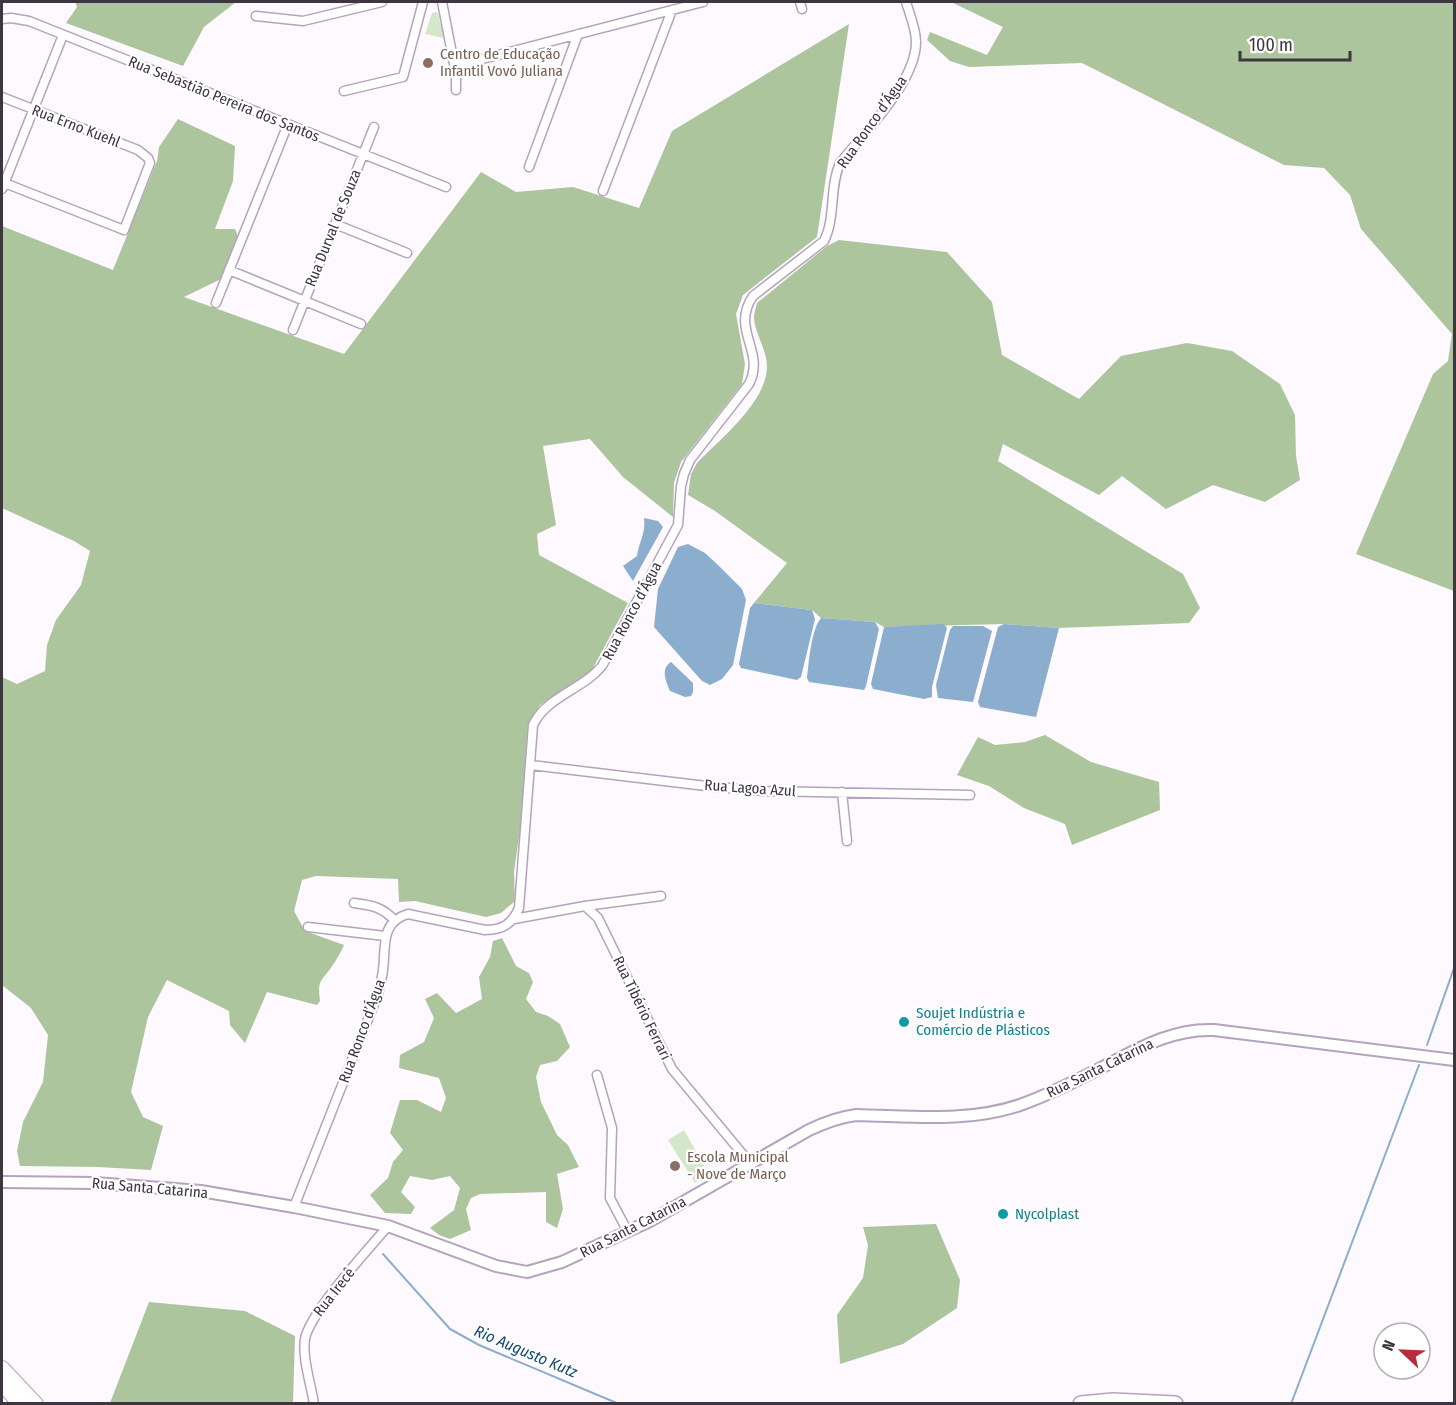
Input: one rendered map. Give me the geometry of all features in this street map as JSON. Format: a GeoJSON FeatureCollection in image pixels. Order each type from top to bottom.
{"type":"FeatureCollection","features":[{"type":"Feature","properties":{"kind":"highway"},"geometry":{"type":"LineString","coordinates":[[1081,1404],[1113,1401],[1175,1404]]}},
{"type":"Feature","properties":{"kind":"main road"},"geometry":{"type":"LineString","coordinates":[[2,1368],[36,1404]]}},
{"type":"Feature","properties":{"kind":"main road"},"geometry":{"type":"LineString","coordinates":[[2,1384],[20,1404]]}},
{"type":"Feature","properties":{"kind":"street"},"geometry":{"type":"LineString","coordinates":[[256,16],[303,21],[382,2]]}},
{"type":"Feature","properties":{"kind":"street"},"geometry":{"type":"LineString","coordinates":[[344,91],[403,77],[423,2]]}},
{"type":"Feature","properties":{"kind":"street"},"geometry":{"type":"LineString","coordinates":[[442,2],[456,90]]}},
{"type":"Feature","properties":{"kind":"street"},"geometry":{"type":"LineString","coordinates":[[454,66],[703,2]]}},
{"type":"Feature","properties":{"kind":"street","name":"Rua Ronco d’Água"},"geometry":{"type":"LineString","coordinates":[[514,919],[519,908],[533,725],[544,708],[594,676],[602,666],[678,525],[682,480],[690,460],[753,376],[754,361],[744,320],[748,303],[753,296],[824,241],[828,232],[836,173],[840,164],[905,78],[913,58],[916,40],[906,2]]}},
{"type":"Feature","properties":{"kind":"street"},"geometry":{"type":"LineString","coordinates":[[603,191],[672,10]]}},
{"type":"Feature","properties":{"kind":"street","name":"Rua Sebastião Pereira dos Santos"},"geometry":{"type":"LineString","coordinates":[[2,20],[19,18],[446,187]]}},
{"type":"Feature","properties":{"kind":"street"},"geometry":{"type":"LineString","coordinates":[[529,167],[578,34]]}},
{"type":"Feature","properties":{"kind":"street"},"geometry":{"type":"LineString","coordinates":[[2,184],[63,35]]}},
{"type":"Feature","properties":{"kind":"street","name":"Rua Erno Kuehl"},"geometry":{"type":"LineString","coordinates":[[2,97],[138,150],[148,158],[149,168],[124,230],[2,184]]}},
{"type":"Feature","properties":{"kind":"street"},"geometry":{"type":"LineString","coordinates":[[216,303],[288,124]]}},
{"type":"Feature","properties":{"kind":"street","name":"Rua Durval de Souza"},"geometry":{"type":"LineString","coordinates":[[293,330],[374,127]]}},
{"type":"Feature","properties":{"kind":"street"},"geometry":{"type":"LineString","coordinates":[[335,224],[407,253]]}},
{"type":"Feature","properties":{"kind":"street"},"geometry":{"type":"LineString","coordinates":[[229,270],[361,324]]}},
{"type":"Feature","properties":{"kind":"street","name":"Rua Lagoa Azul"},"geometry":{"type":"LineString","coordinates":[[531,765],[706,786],[763,790],[970,795]]}},
{"type":"Feature","properties":{"kind":"street"},"geometry":{"type":"LineString","coordinates":[[842,792],[847,841]]}},
{"type":"Feature","properties":{"kind":"street"},"geometry":{"type":"LineString","coordinates":[[308,927],[385,936],[401,916],[417,914],[495,930],[505,927],[514,919],[585,906],[661,896]]}},
{"type":"Feature","properties":{"kind":"street"},"geometry":{"type":"LineString","coordinates":[[354,903],[380,908],[395,921]]}},
{"type":"Feature","properties":{"kind":"street","name":"Rua Tibério Ferrari"},"geometry":{"type":"LineString","coordinates":[[585,906],[598,918],[672,1069],[750,1163]]}},
{"type":"Feature","properties":{"kind":"street","name":"Rua Ronco d’Água"},"geometry":{"type":"LineString","coordinates":[[294,1207],[378,994],[383,970],[385,936]]}},
{"type":"Feature","properties":{"kind":"street","name":"Rua Santa Catarina"},"geometry":{"type":"LineString","coordinates":[[2,1182],[94,1183],[201,1191],[388,1226],[496,1266],[527,1272],[562,1262],[628,1232],[809,1130],[844,1116],[951,1117],[995,1113],[1042,1096],[1159,1039],[1197,1029],[1455,1060]]}},
{"type":"Feature","properties":{"kind":"street"},"geometry":{"type":"LineString","coordinates":[[597,1075],[612,1128],[610,1198],[628,1232]]}},
{"type":"Feature","properties":{"kind":"street","name":"Rua Irecê"},"geometry":{"type":"LineString","coordinates":[[314,1404],[305,1357],[307,1332],[327,1300],[388,1226]]}},
{"type":"Feature","properties":{"kind":"green space"},"geometry":{"type":"Polygon","coordinates":[[[75,2],[236,2],[204,27],[183,66],[66,23],[77,7],[75,2]]]}},
{"type":"Feature","properties":{"kind":"green space"},"geometry":{"type":"Polygon","coordinates":[[[951,2],[1454,2],[1454,591],[1356,554],[1433,374],[1448,361],[1452,334],[1361,229],[1350,195],[1324,168],[1284,165],[1082,63],[969,67],[950,61],[927,40],[930,32],[987,55],[1003,27],[951,2]]]}},
{"type":"Feature","properties":{"kind":"green space"},"geometry":{"type":"Polygon","coordinates":[[[436,12],[444,38],[425,34],[432,13],[436,12]]]}},
{"type":"Feature","properties":{"kind":"green space"},"geometry":{"type":"Polygon","coordinates":[[[849,24],[817,237],[743,295],[736,314],[745,364],[742,384],[681,462],[674,483],[673,517],[623,477],[590,439],[543,446],[556,525],[537,534],[539,555],[628,603],[592,670],[540,705],[528,725],[520,830],[514,872],[515,901],[501,913],[486,917],[415,901],[399,902],[398,879],[316,876],[302,880],[294,911],[305,931],[344,945],[336,961],[321,981],[320,1001],[317,1005],[267,992],[245,1043],[230,1025],[229,1011],[167,980],[148,1017],[131,1092],[143,1117],[163,1126],[151,1170],[20,1166],[17,1151],[23,1122],[43,1082],[48,1035],[31,1008],[2,985],[2,677],[17,684],[45,671],[47,645],[56,620],[81,585],[90,551],[74,541],[2,508],[2,226],[113,270],[157,161],[159,147],[178,119],[235,146],[233,181],[215,229],[235,229],[239,238],[223,278],[184,297],[344,354],[481,172],[516,192],[573,187],[639,208],[672,131],[849,24]]]}},
{"type":"Feature","properties":{"kind":"green space"},"geometry":{"type":"Polygon","coordinates":[[[839,240],[947,252],[992,302],[1002,355],[1079,399],[1121,356],[1187,343],[1232,351],[1280,384],[1295,415],[1296,456],[1300,480],[1265,502],[1213,485],[1166,509],[1122,476],[1099,495],[1003,444],[998,461],[1183,574],[1200,608],[1189,623],[1059,628],[1004,624],[884,627],[875,622],[821,618],[812,610],[754,603],[787,563],[715,511],[688,495],[691,474],[697,463],[740,420],[759,394],[765,380],[767,367],[765,354],[756,329],[754,315],[757,303],[827,246],[839,240]]]}},
{"type":"Feature","properties":{"kind":"green space"},"geometry":{"type":"Polygon","coordinates":[[[1045,735],[1091,762],[1159,782],[1160,810],[1072,845],[1065,824],[1024,808],[989,786],[957,775],[978,737],[995,745],[1025,742],[1045,735]]]}},
{"type":"Feature","properties":{"kind":"green space"},"geometry":{"type":"Polygon","coordinates":[[[502,938],[516,966],[529,973],[533,982],[526,999],[536,1012],[560,1024],[570,1047],[557,1061],[540,1065],[536,1077],[541,1102],[557,1135],[568,1145],[579,1167],[557,1174],[563,1209],[557,1228],[546,1222],[546,1192],[480,1194],[471,1198],[466,1209],[471,1230],[450,1239],[430,1228],[454,1210],[460,1188],[450,1176],[432,1180],[410,1176],[401,1192],[415,1207],[411,1214],[385,1213],[370,1195],[388,1178],[393,1162],[403,1150],[390,1133],[400,1100],[417,1100],[441,1112],[446,1098],[439,1078],[399,1068],[400,1055],[424,1042],[434,1018],[425,999],[437,993],[456,1013],[482,999],[479,977],[490,957],[493,941],[502,938]]]}},
{"type":"Feature","properties":{"kind":"green space"},"geometry":{"type":"Polygon","coordinates":[[[684,1130],[709,1174],[695,1183],[668,1140],[684,1130]]]}},
{"type":"Feature","properties":{"kind":"green space"},"geometry":{"type":"Polygon","coordinates":[[[936,1224],[960,1280],[957,1308],[903,1344],[840,1364],[837,1315],[863,1278],[868,1245],[863,1227],[936,1224]]]}},
{"type":"Feature","properties":{"kind":"green space"},"geometry":{"type":"Polygon","coordinates":[[[149,1302],[245,1311],[295,1336],[293,1403],[110,1403],[149,1302]]]}},
{"type":"Feature","properties":{"kind":"water"},"geometry":{"type":"Polygon","coordinates":[[[644,518],[658,521],[663,527],[633,581],[623,566],[637,556],[644,518]]]}},
{"type":"Feature","properties":{"kind":"water"},"geometry":{"type":"Polygon","coordinates":[[[688,544],[705,553],[719,566],[742,589],[746,600],[733,665],[722,679],[710,685],[702,681],[654,627],[658,589],[678,547],[688,544]]]}},
{"type":"Feature","properties":{"kind":"water"},"geometry":{"type":"Polygon","coordinates":[[[754,603],[812,610],[815,619],[801,677],[797,680],[741,668],[739,664],[750,608],[754,603]]]}},
{"type":"Feature","properties":{"kind":"water"},"geometry":{"type":"Polygon","coordinates":[[[821,618],[875,622],[879,629],[864,690],[809,682],[807,678],[811,646],[821,618]]]}},
{"type":"Feature","properties":{"kind":"water"},"geometry":{"type":"Polygon","coordinates":[[[944,624],[947,628],[932,687],[932,697],[924,699],[873,689],[871,684],[884,627],[944,624]]]}},
{"type":"Feature","properties":{"kind":"water"},"geometry":{"type":"Polygon","coordinates":[[[1004,624],[1059,628],[1036,717],[980,707],[978,702],[998,627],[1004,624]]]}},
{"type":"Feature","properties":{"kind":"water"},"geometry":{"type":"Polygon","coordinates":[[[953,626],[983,626],[992,631],[973,702],[938,698],[936,685],[953,626]]]}},
{"type":"Feature","properties":{"kind":"water"},"geometry":{"type":"Polygon","coordinates":[[[671,662],[693,683],[691,696],[685,697],[670,691],[665,672],[671,662]]]}},
{"type":"Feature","properties":{"kind":"waterway"},"geometry":{"type":"LineString","coordinates":[[1427,1045],[1454,968]]}},
{"type":"Feature","properties":{"kind":"waterway"},"geometry":{"type":"LineString","coordinates":[[1291,1404],[1419,1065]]}},
{"type":"Feature","properties":{"kind":"waterway","name":"Rio Augusto Kutz"},"geometry":{"type":"LineString","coordinates":[[383,1254],[450,1329],[479,1345],[619,1404]]}},
{"type":"Feature","properties":{"kind":"place","name":"Centro de Educação Infantil Vovó Juliana"},"geometry":{"type":"Point","coordinates":[428,63]}},
{"type":"Feature","properties":{"kind":"place","name":"Soujet Indústria e Comércio de Plásticos"},"geometry":{"type":"Point","coordinates":[904,1022]}},
{"type":"Feature","properties":{"kind":"place","name":"Escola Municipal - Nove de Março"},"geometry":{"type":"Point","coordinates":[675,1166]}},
{"type":"Feature","properties":{"kind":"place","name":"Nycolplast"},"geometry":{"type":"Point","coordinates":[1003,1214]}}]}
